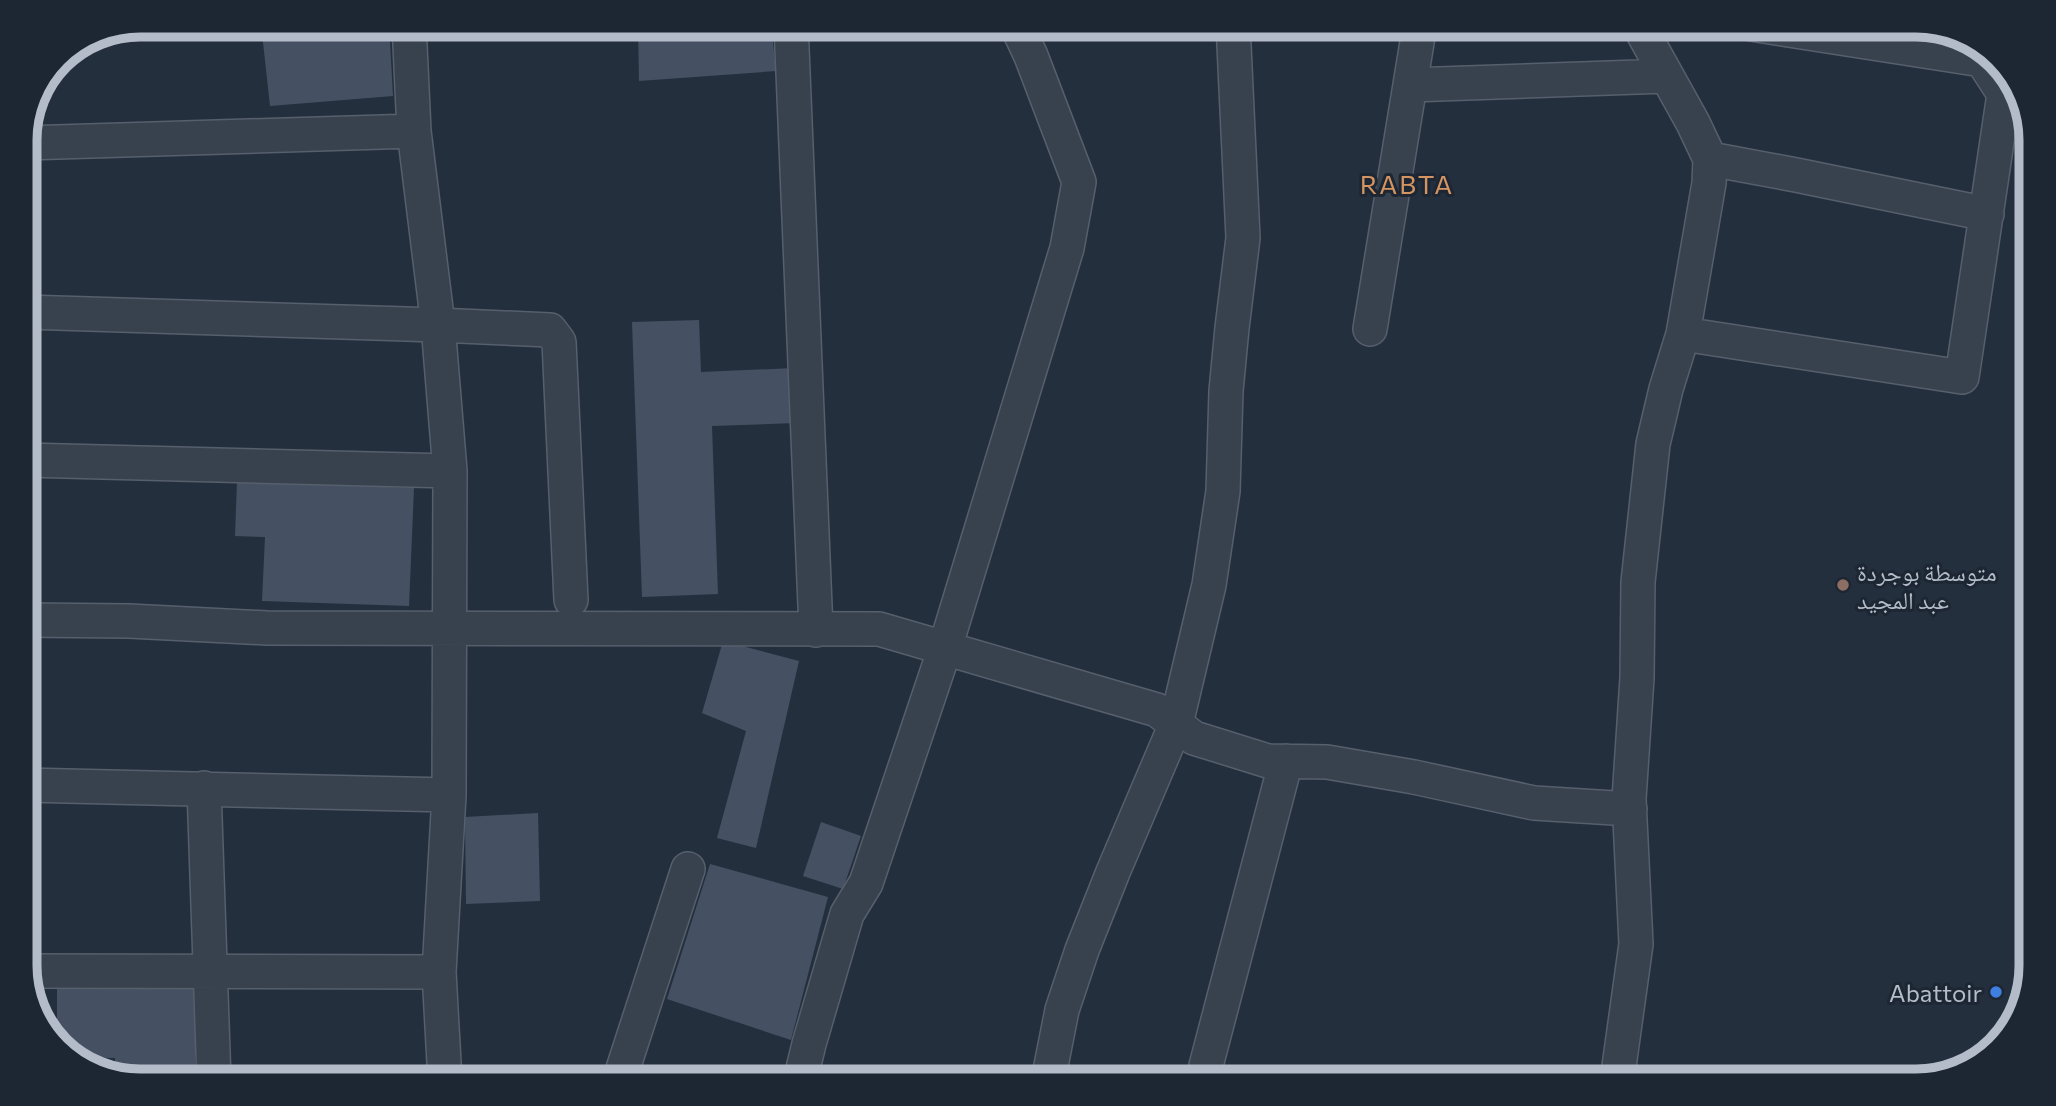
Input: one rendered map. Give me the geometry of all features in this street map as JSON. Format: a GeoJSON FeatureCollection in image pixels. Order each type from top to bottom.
{"type":"FeatureCollection","features":[{"type":"Feature","properties":{"kind":"street"},"geometry":{"type":"LineString","coordinates":[[410,37],[414,131],[438,325],[450,471],[449,795],[439,972],[444,1069]]}},
{"type":"Feature","properties":{"kind":"street"},"geometry":{"type":"LineString","coordinates":[[792,37],[816,630]]}},
{"type":"Feature","properties":{"kind":"street"},"geometry":{"type":"LineString","coordinates":[[803,1069],[847,914],[866,883],[945,648],[1067,248],[1079,182],[1022,37]]}},
{"type":"Feature","properties":{"kind":"street"},"geometry":{"type":"LineString","coordinates":[[1051,1069],[1062,1010],[1082,950],[1176,724],[1209,585],[1223,491],[1226,391],[1243,237],[1234,37]]}},
{"type":"Feature","properties":{"kind":"street"},"geometry":{"type":"LineString","coordinates":[[1370,329],[1418,37]]}},
{"type":"Feature","properties":{"kind":"street"},"geometry":{"type":"LineString","coordinates":[[1619,1069],[1636,944],[1630,809],[1637,678],[1638,582],[1653,444],[1683,334],[1709,183],[1710,159],[1645,37]]}},
{"type":"Feature","properties":{"kind":"street"},"geometry":{"type":"LineString","coordinates":[[1848,37],[1972,54]]}},
{"type":"Feature","properties":{"kind":"street"},"geometry":{"type":"LineString","coordinates":[[1683,334],[1962,377],[2004,94],[1990,68]]}},
{"type":"Feature","properties":{"kind":"street"},"geometry":{"type":"LineString","coordinates":[[1410,85],[1667,76]]}},
{"type":"Feature","properties":{"kind":"street"},"geometry":{"type":"LineString","coordinates":[[37,143],[414,131]]}},
{"type":"Feature","properties":{"kind":"street"},"geometry":{"type":"LineString","coordinates":[[1710,159],[1987,214]]}},
{"type":"Feature","properties":{"kind":"street"},"geometry":{"type":"LineString","coordinates":[[37,312],[551,330],[559,342],[572,600]]}},
{"type":"Feature","properties":{"kind":"street"},"geometry":{"type":"LineString","coordinates":[[37,460],[450,471]]}},
{"type":"Feature","properties":{"kind":"street"},"geometry":{"type":"LineString","coordinates":[[37,620],[130,621],[268,628],[878,629],[1157,710],[1194,738],[1268,761],[1326,762],[1389,772],[1534,803],[1630,809]]}},
{"type":"Feature","properties":{"kind":"street"},"geometry":{"type":"LineString","coordinates":[[1205,1069],[1286,761]]}},
{"type":"Feature","properties":{"kind":"street"},"geometry":{"type":"LineString","coordinates":[[37,785],[449,795]]}},
{"type":"Feature","properties":{"kind":"street"},"geometry":{"type":"LineString","coordinates":[[204,788],[214,1069]]}},
{"type":"Feature","properties":{"kind":"street"},"geometry":{"type":"LineString","coordinates":[[623,1069],[688,869]]}},
{"type":"Feature","properties":{"kind":"street"},"geometry":{"type":"LineString","coordinates":[[37,971],[439,972]]}},
{"type":"Feature","properties":{"kind":"building"},"geometry":{"type":"Polygon","coordinates":[[[262,37],[390,37],[393,96],[270,106],[262,37]]]}},
{"type":"Feature","properties":{"kind":"building"},"geometry":{"type":"Polygon","coordinates":[[[638,37],[772,37],[776,71],[639,81],[638,37]]]}},
{"type":"Feature","properties":{"kind":"building"},"geometry":{"type":"Polygon","coordinates":[[[699,320],[701,372],[794,368],[796,423],[712,426],[718,594],[642,597],[632,322],[699,320]]]}},
{"type":"Feature","properties":{"kind":"building"},"geometry":{"type":"Polygon","coordinates":[[[237,481],[414,488],[409,606],[262,601],[265,537],[235,536],[237,481]]]}},
{"type":"Feature","properties":{"kind":"building"},"geometry":{"type":"Polygon","coordinates":[[[723,641],[799,661],[756,848],[717,838],[746,731],[702,713],[723,641]]]}},
{"type":"Feature","properties":{"kind":"building"},"geometry":{"type":"Polygon","coordinates":[[[538,813],[540,901],[466,904],[465,817],[538,813]]]}},
{"type":"Feature","properties":{"kind":"building"},"geometry":{"type":"Polygon","coordinates":[[[821,822],[861,836],[843,889],[803,876],[821,822]]]}},
{"type":"Feature","properties":{"kind":"building"},"geometry":{"type":"Polygon","coordinates":[[[710,864],[828,897],[791,1040],[667,999],[710,864]]]}},
{"type":"Feature","properties":{"kind":"building"},"geometry":{"type":"Polygon","coordinates":[[[57,987],[195,987],[195,1069],[140,1069],[115,1066],[115,1058],[92,1057],[72,1044],[57,1027],[57,987]]]}},
{"type":"Feature","properties":{"kind":"place","name":"متوسطة بوجردة عبد المجيد"},"geometry":{"type":"Point","coordinates":[1843,585]}},
{"type":"Feature","properties":{"kind":"place","name":"Abattoir"},"geometry":{"type":"Point","coordinates":[1996,992]}},
{"type":"Feature","properties":{"kind":"district","name":"RABTA"},"geometry":{"type":"Point","coordinates":[1407,183]}}]}
